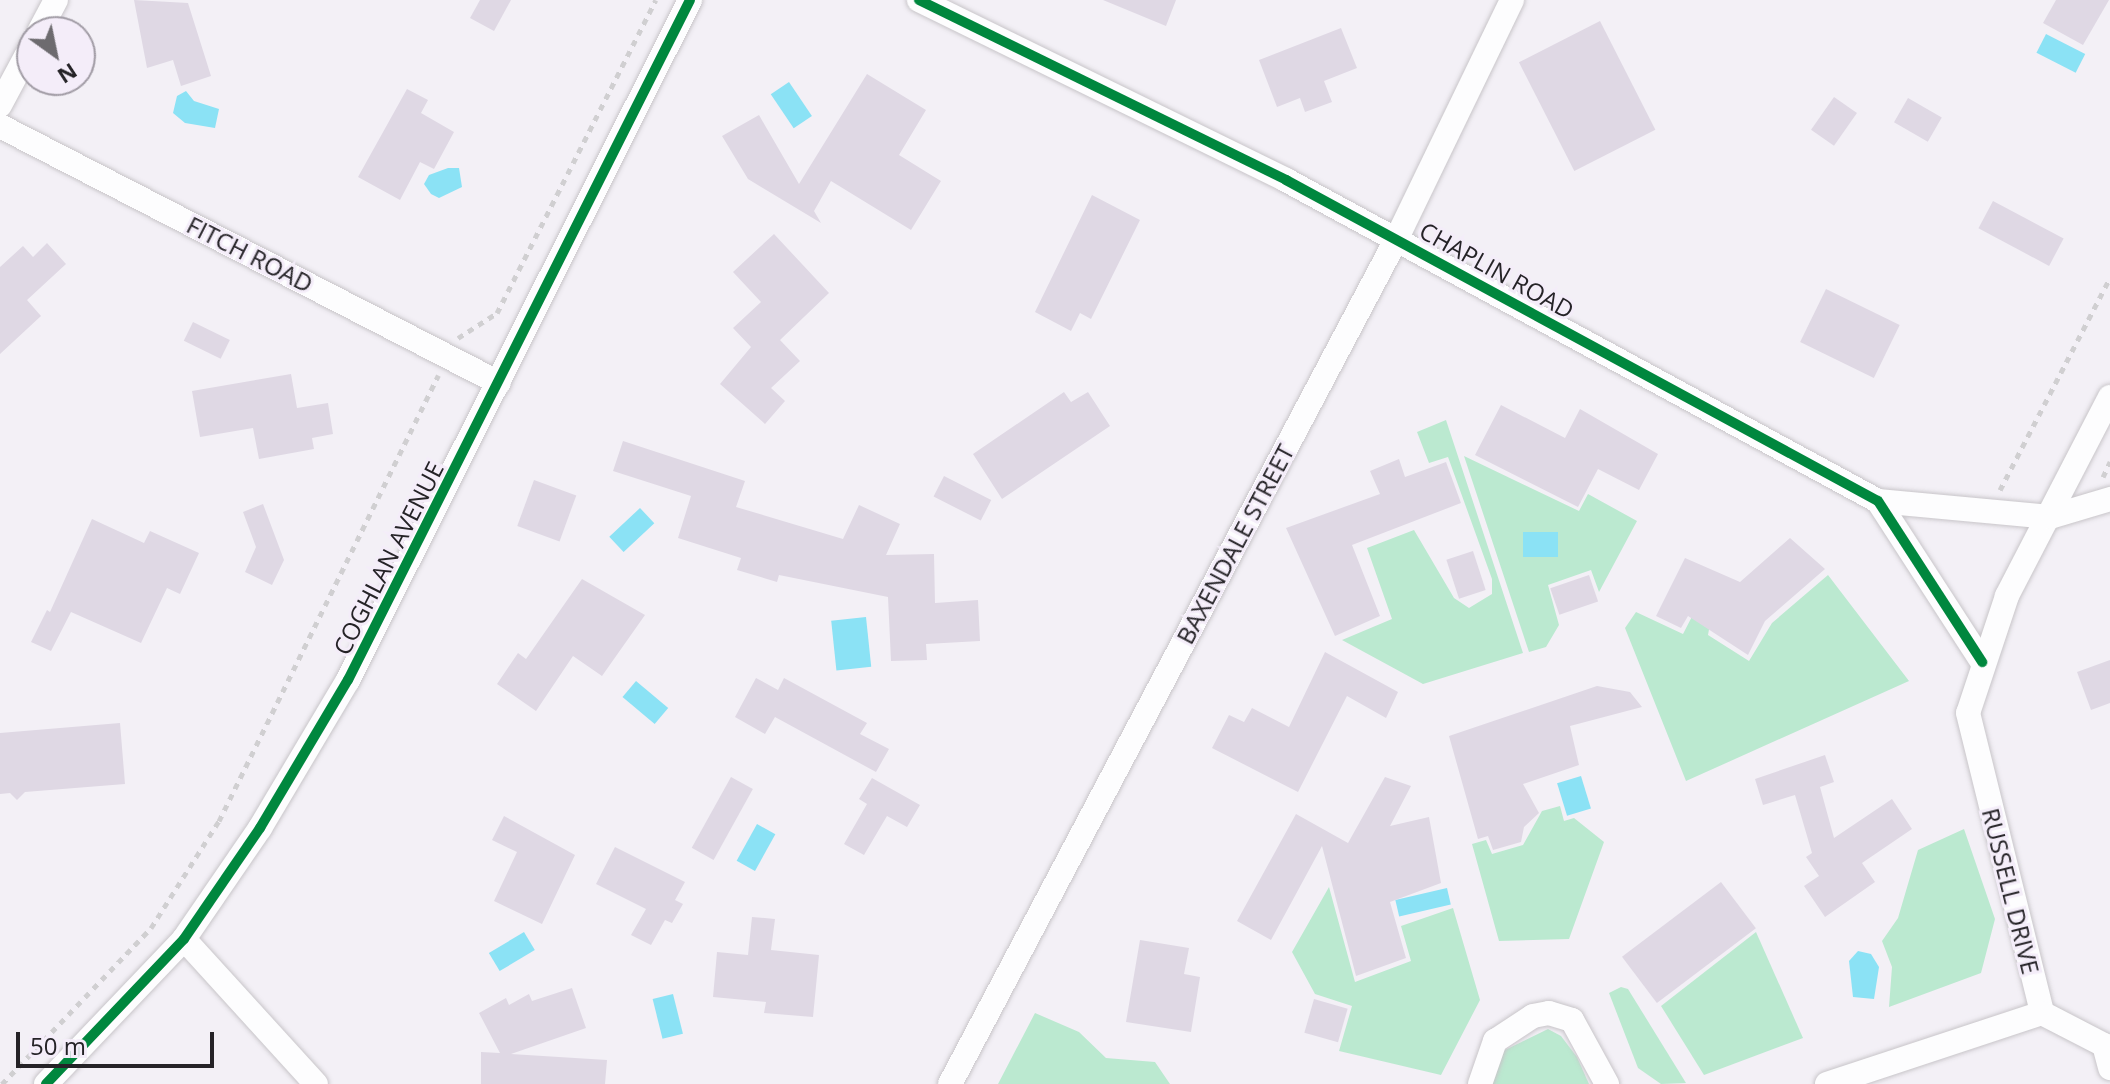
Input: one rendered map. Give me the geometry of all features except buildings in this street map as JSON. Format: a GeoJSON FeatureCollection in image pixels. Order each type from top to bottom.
{"type":"FeatureCollection","features":[{"type":"Feature","properties":{"kind":"street","name":"COGHLAN AVENUE"},"geometry":{"type":"LineString","coordinates":[[46,1084],[184,939],[260,828],[348,680],[690,0]]}},
{"type":"Feature","properties":{"kind":"street","name":"CHAPLIN ROAD"},"geometry":{"type":"LineString","coordinates":[[919,0],[1397,238],[1878,501],[1979,670]]}},
{"type":"Feature","properties":{"kind":"street","name":"BAXENDALE STREET"},"geometry":{"type":"LineString","coordinates":[[950,1084],[1397,238],[1512,0]]}},
{"type":"Feature","properties":{"kind":"street"},"geometry":{"type":"LineString","coordinates":[[0,105],[16,75]]}},
{"type":"Feature","properties":{"kind":"street","name":"FITCH ROAD"},"geometry":{"type":"LineString","coordinates":[[0,126],[499,383]]}},
{"type":"Feature","properties":{"kind":"street","name":"RUSSELL DRIVE"},"geometry":{"type":"LineString","coordinates":[[2042,1013],[1973,746],[1968,713],[1979,670],[2007,596],[2110,397]]}},
{"type":"Feature","properties":{"kind":"street"},"geometry":{"type":"LineString","coordinates":[[1878,501],[2050,517],[2110,499]]}},
{"type":"Feature","properties":{"kind":"street"},"geometry":{"type":"LineString","coordinates":[[184,939],[316,1084]]}},
{"type":"Feature","properties":{"kind":"street"},"geometry":{"type":"LineString","coordinates":[[1480,1084],[1495,1041],[1533,1016],[1549,1013],[1572,1020],[1607,1084]]}},
{"type":"Feature","properties":{"kind":"street"},"geometry":{"type":"LineString","coordinates":[[1827,1084],[2042,1013],[2108,1052]]}},
{"type":"Feature","properties":{"kind":"path"},"geometry":{"type":"LineString","coordinates":[[2,1084],[151,928],[219,821],[448,356],[461,332],[497,313],[656,0]]}},
{"type":"Feature","properties":{"kind":"path"},"geometry":{"type":"LineString","coordinates":[[1988,512],[2110,278]]}},
{"type":"Feature","properties":{"kind":"green space"},"geometry":{"type":"Polygon","coordinates":[[[1446,420],[1523,653],[1423,684],[1342,640],[1392,619],[1367,548],[1414,530],[1454,598],[1469,608],[1492,594],[1492,579],[1448,457],[1429,463],[1417,432],[1446,420]]]}},
{"type":"Feature","properties":{"kind":"green space"},"geometry":{"type":"Polygon","coordinates":[[[1464,456],[1579,511],[1588,494],[1637,521],[1599,592],[1591,570],[1548,585],[1559,625],[1546,647],[1529,652],[1464,456]]]}},
{"type":"Feature","properties":{"kind":"green space"},"geometry":{"type":"Polygon","coordinates":[[[1828,575],[1909,681],[1686,781],[1625,628],[1636,612],[1683,634],[1701,599],[1713,607],[1708,635],[1749,661],[1772,623],[1828,575]]]}},
{"type":"Feature","properties":{"kind":"green space"},"geometry":{"type":"Polygon","coordinates":[[[1560,806],[1564,821],[1574,818],[1604,842],[1569,939],[1499,941],[1472,844],[1486,840],[1492,854],[1523,845],[1542,811],[1560,806]]]}},
{"type":"Feature","properties":{"kind":"green space"},"geometry":{"type":"Polygon","coordinates":[[[1964,829],[1995,919],[1981,973],[1889,1007],[1892,967],[1882,941],[1898,918],[1918,850],[1964,829]]]}},
{"type":"Feature","properties":{"kind":"green space"},"geometry":{"type":"Polygon","coordinates":[[[1329,887],[1355,982],[1411,961],[1401,926],[1453,908],[1480,1000],[1441,1075],[1339,1051],[1352,1006],[1315,994],[1292,952],[1329,887]]]}},
{"type":"Feature","properties":{"kind":"green space"},"geometry":{"type":"Polygon","coordinates":[[[1756,932],[1803,1038],[1704,1075],[1661,1006],[1756,932]]]}},
{"type":"Feature","properties":{"kind":"green space"},"geometry":{"type":"Polygon","coordinates":[[[1621,987],[1628,989],[1686,1083],[1661,1084],[1638,1068],[1609,993],[1621,987]]]}},
{"type":"Feature","properties":{"kind":"green space"},"geometry":{"type":"Polygon","coordinates":[[[1035,1013],[1079,1032],[1106,1058],[1155,1062],[1170,1084],[998,1084],[1035,1013]]]}},
{"type":"Feature","properties":{"kind":"green space"},"geometry":{"type":"Polygon","coordinates":[[[1548,1029],[1561,1036],[1577,1057],[1589,1084],[1490,1084],[1501,1052],[1548,1029]]]}},
{"type":"Feature","properties":{"kind":"water"},"geometry":{"type":"Polygon","coordinates":[[[2046,34],[2085,54],[2076,73],[2036,53],[2046,34]]]}},
{"type":"Feature","properties":{"kind":"water"},"geometry":{"type":"Polygon","coordinates":[[[789,82],[812,116],[794,128],[771,94],[789,82]]]}},
{"type":"Feature","properties":{"kind":"water"},"geometry":{"type":"Polygon","coordinates":[[[186,91],[194,101],[219,109],[215,128],[185,123],[173,113],[177,96],[186,91]]]}},
{"type":"Feature","properties":{"kind":"water"},"geometry":{"type":"Polygon","coordinates":[[[448,168],[459,168],[462,187],[439,198],[431,194],[424,184],[429,175],[448,168]]]}},
{"type":"Feature","properties":{"kind":"water"},"geometry":{"type":"Polygon","coordinates":[[[640,508],[654,523],[624,552],[609,537],[640,508]]]}},
{"type":"Feature","properties":{"kind":"water"},"geometry":{"type":"Polygon","coordinates":[[[1523,532],[1558,532],[1558,557],[1523,557],[1523,532]]]}},
{"type":"Feature","properties":{"kind":"water"},"geometry":{"type":"Polygon","coordinates":[[[866,617],[871,667],[836,670],[831,621],[866,617]]]}},
{"type":"Feature","properties":{"kind":"water"},"geometry":{"type":"Polygon","coordinates":[[[636,681],[668,708],[655,724],[623,697],[636,681]]]}},
{"type":"Feature","properties":{"kind":"water"},"geometry":{"type":"Polygon","coordinates":[[[1581,776],[1591,809],[1567,816],[1557,783],[1581,776]]]}},
{"type":"Feature","properties":{"kind":"water"},"geometry":{"type":"Polygon","coordinates":[[[757,824],[775,834],[755,871],[737,861],[757,824]]]}},
{"type":"Feature","properties":{"kind":"water"},"geometry":{"type":"Polygon","coordinates":[[[1447,888],[1451,905],[1399,916],[1395,900],[1447,888]]]}},
{"type":"Feature","properties":{"kind":"water"},"geometry":{"type":"Polygon","coordinates":[[[524,932],[535,950],[500,971],[489,953],[524,932]]]}},
{"type":"Feature","properties":{"kind":"water"},"geometry":{"type":"Polygon","coordinates":[[[1858,951],[1871,954],[1879,967],[1874,999],[1853,997],[1849,961],[1858,951]]]}},
{"type":"Feature","properties":{"kind":"water"},"geometry":{"type":"Polygon","coordinates":[[[673,994],[683,1034],[663,1039],[653,999],[673,994]]]}},
{"type":"Feature","properties":{"kind":"cycle path"},"geometry":{"type":"LineString","coordinates":[[46,1084],[184,939],[260,828],[348,680],[690,0]]}},
{"type":"Feature","properties":{"kind":"cycle path"},"geometry":{"type":"LineString","coordinates":[[919,0],[1286,180],[1878,501],[1982,662]]}}]}
